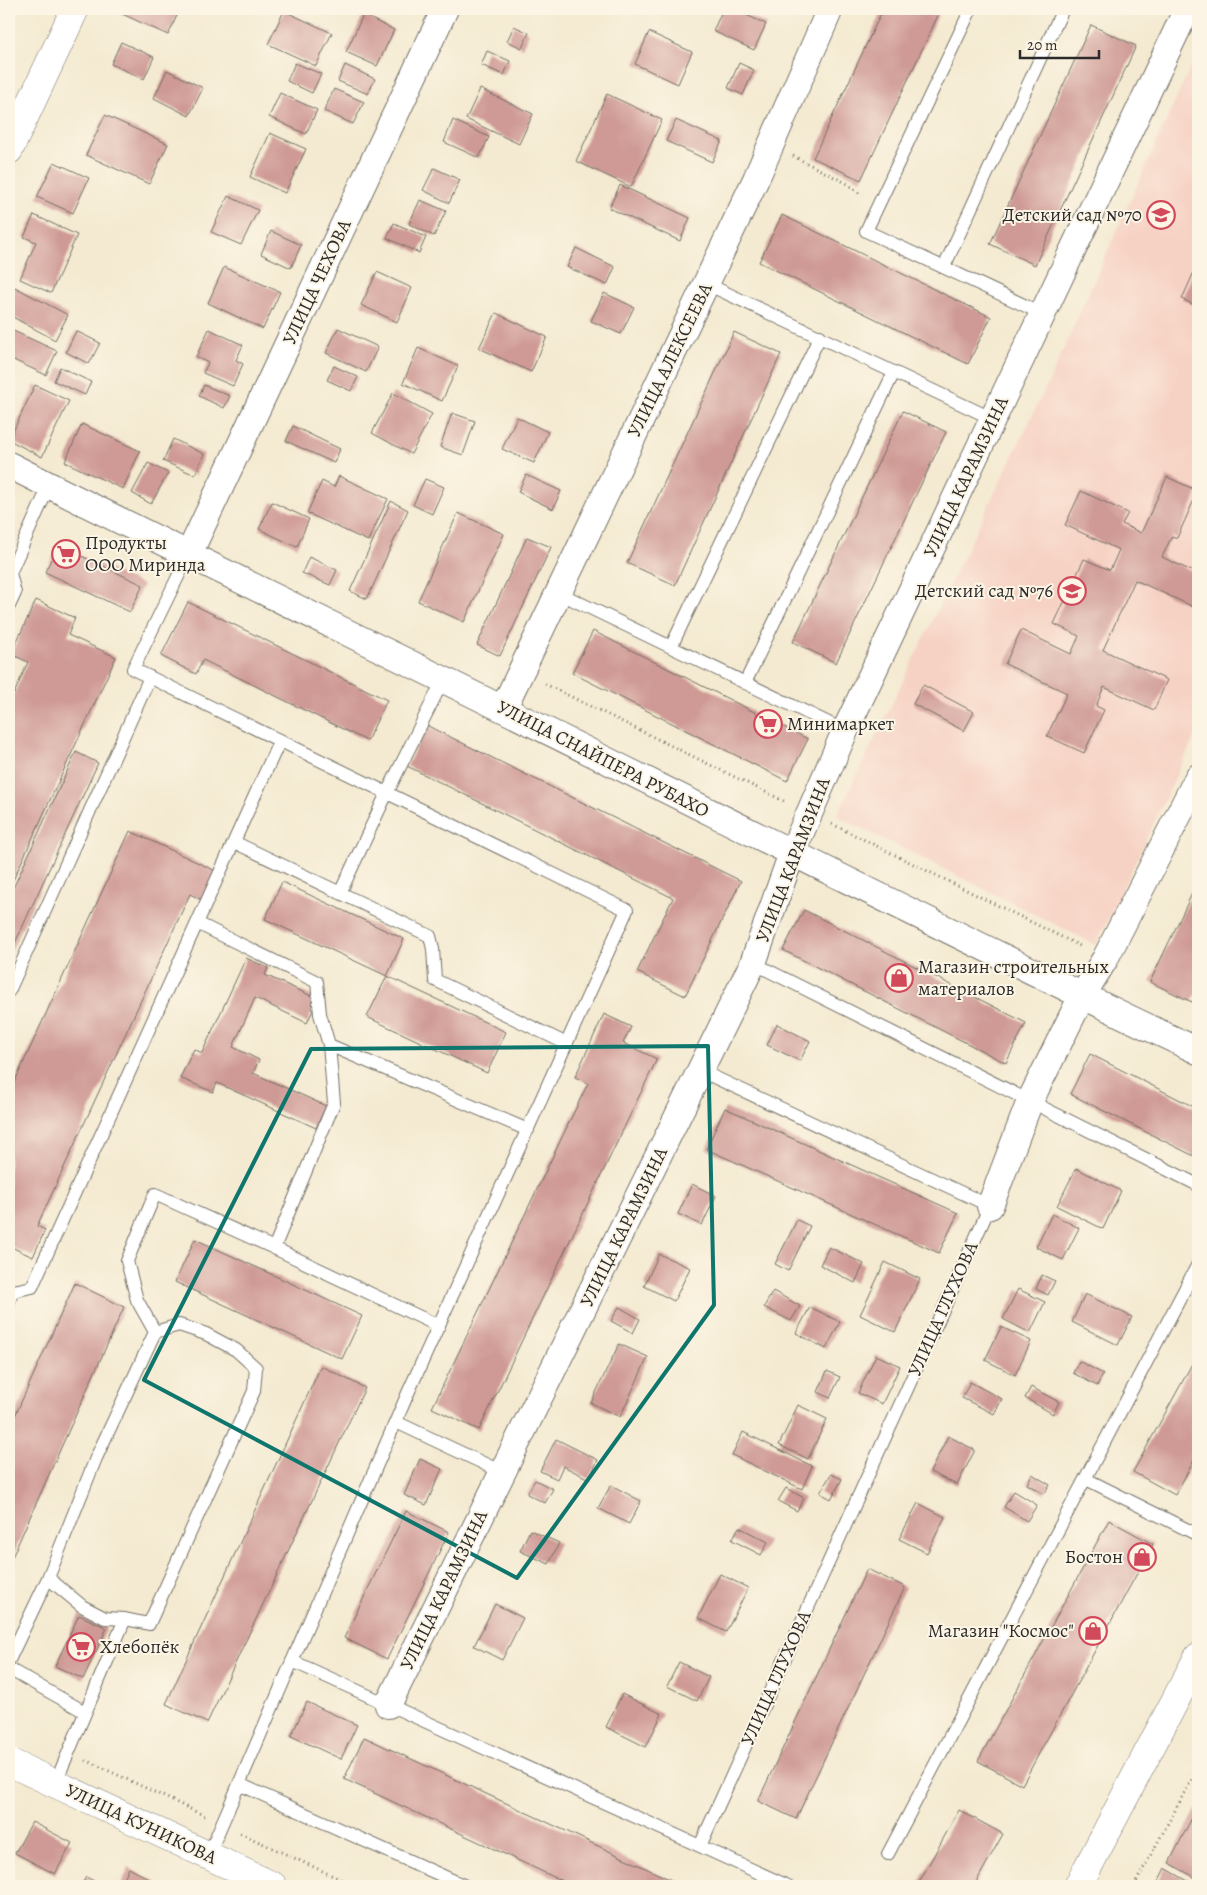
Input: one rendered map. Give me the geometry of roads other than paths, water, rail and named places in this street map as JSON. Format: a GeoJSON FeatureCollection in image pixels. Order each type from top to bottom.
{"type":"FeatureCollection","features":[{"type":"Feature","properties":{"kind":"street"},"geometry":{"type":"LineString","coordinates":[[9,150],[75,9]]}},
{"type":"Feature","properties":{"kind":"street","name":"УЛИЦА ЧЕХОВА"},"geometry":{"type":"LineString","coordinates":[[188,556],[445,9]]}},
{"type":"Feature","properties":{"kind":"street","name":"УЛИЦА АЛЕКСЕЕВА"},"geometry":{"type":"LineString","coordinates":[[503,709],[707,284],[830,9]]}},
{"type":"Feature","properties":{"kind":"street","name":"УЛИЦА КАРАМЗИНА"},"geometry":{"type":"LineString","coordinates":[[388,1705],[753,963],[792,853],[845,731],[1043,314],[1184,10]]}},
{"type":"Feature","properties":{"kind":"street","name":"УЛИЦА СНАЙПЕРА РУБАХО"},"geometry":{"type":"LineString","coordinates":[[9,465],[188,556],[503,709],[1082,996],[1198,1051]]}},
{"type":"Feature","properties":{"kind":"street","name":"УЛИЦА ГЛУХОВА"},"geometry":{"type":"LineString","coordinates":[[990,1206],[1030,1100],[1082,996],[1105,959],[1198,777]]}},
{"type":"Feature","properties":{"kind":"street"},"geometry":{"type":"LineString","coordinates":[[1078,1886],[1198,1656]]}},
{"type":"Feature","properties":{"kind":"street","name":"УЛИЦА КУНИКОВА"},"geometry":{"type":"LineString","coordinates":[[9,1762],[273,1886]]}},
{"type":"Feature","properties":{"kind":"lane"},"geometry":{"type":"LineString","coordinates":[[971,9],[866,231],[1043,314]]}},
{"type":"Feature","properties":{"kind":"lane"},"geometry":{"type":"LineString","coordinates":[[944,267],[1063,9]]}},
{"type":"Feature","properties":{"kind":"lane"},"geometry":{"type":"LineString","coordinates":[[707,284],[993,419]]}},
{"type":"Feature","properties":{"kind":"lane"},"geometry":{"type":"LineString","coordinates":[[672,647],[820,336]]}},
{"type":"Feature","properties":{"kind":"lane"},"geometry":{"type":"LineString","coordinates":[[745,683],[894,372]]}},
{"type":"Feature","properties":{"kind":"lane"},"geometry":{"type":"LineString","coordinates":[[9,606],[15,593],[9,573],[49,486]]}},
{"type":"Feature","properties":{"kind":"lane"},"geometry":{"type":"LineString","coordinates":[[188,556],[134,669],[627,910],[396,1422],[208,1856]]}},
{"type":"Feature","properties":{"kind":"lane"},"geometry":{"type":"LineString","coordinates":[[559,593],[845,731]]}},
{"type":"Feature","properties":{"kind":"lane"},"geometry":{"type":"LineString","coordinates":[[9,991],[150,677]]}},
{"type":"Feature","properties":{"kind":"lane"},"geometry":{"type":"LineString","coordinates":[[340,894],[443,680]]}},
{"type":"Feature","properties":{"kind":"lane"},"geometry":{"type":"LineString","coordinates":[[9,1301],[13,1291],[32,1287],[280,740]]}},
{"type":"Feature","properties":{"kind":"lane"},"geometry":{"type":"LineString","coordinates":[[234,842],[430,936],[433,949],[435,980],[566,1044]]}},
{"type":"Feature","properties":{"kind":"lane"},"geometry":{"type":"LineString","coordinates":[[198,923],[317,982],[320,1014],[329,1045],[334,1103],[274,1248]]}},
{"type":"Feature","properties":{"kind":"lane"},"geometry":{"type":"LineString","coordinates":[[753,963],[1198,1185]]}},
{"type":"Feature","properties":{"kind":"lane"},"geometry":{"type":"LineString","coordinates":[[329,1045],[528,1130]]}},
{"type":"Feature","properties":{"kind":"lane"},"geometry":{"type":"LineString","coordinates":[[701,1070],[990,1206]]}},
{"type":"Feature","properties":{"kind":"lane"},"geometry":{"type":"LineString","coordinates":[[156,1332],[137,1300],[127,1261],[155,1194],[439,1326]]}},
{"type":"Feature","properties":{"kind":"lane","name":"УЛИЦА ГЛУХОВА"},"geometry":{"type":"LineString","coordinates":[[700,1846],[990,1206]]}},
{"type":"Feature","properties":{"kind":"lane"},"geometry":{"type":"LineString","coordinates":[[888,1854],[1198,1264]]}},
{"type":"Feature","properties":{"kind":"lane"},"geometry":{"type":"LineString","coordinates":[[9,1660],[48,1578],[96,1458],[156,1332],[179,1325],[206,1334],[236,1350],[256,1368],[254,1391],[149,1624],[125,1619],[105,1618],[82,1606],[48,1578]]}},
{"type":"Feature","properties":{"kind":"lane"},"geometry":{"type":"LineString","coordinates":[[396,1422],[502,1472]]}},
{"type":"Feature","properties":{"kind":"lane"},"geometry":{"type":"LineString","coordinates":[[1086,1479],[1198,1535]]}},
{"type":"Feature","properties":{"kind":"lane"},"geometry":{"type":"LineString","coordinates":[[55,1784],[125,1619]]}},
{"type":"Feature","properties":{"kind":"lane"},"geometry":{"type":"LineString","coordinates":[[292,1661],[788,1886]]}},
{"type":"Feature","properties":{"kind":"lane"},"geometry":{"type":"LineString","coordinates":[[9,1669],[85,1712]]}},
{"type":"Feature","properties":{"kind":"lane"},"geometry":{"type":"LineString","coordinates":[[239,1784],[465,1886]]}},
{"type":"Feature","properties":{"kind":"place","name":"Детский сад №70"},"geometry":{"type":"Point","coordinates":[1161,215]}},
{"type":"Feature","properties":{"kind":"place","name":"Продукты ООО Миринда"},"geometry":{"type":"Point","coordinates":[66,554]}},
{"type":"Feature","properties":{"kind":"place","name":"Детский сад №76"},"geometry":{"type":"Point","coordinates":[1072,591]}},
{"type":"Feature","properties":{"kind":"place","name":"Минимаркет"},"geometry":{"type":"Point","coordinates":[768,724]}},
{"type":"Feature","properties":{"kind":"place","name":"Магазин строительных материалов"},"geometry":{"type":"Point","coordinates":[899,978]}},
{"type":"Feature","properties":{"kind":"place","name":"Бостон"},"geometry":{"type":"Point","coordinates":[1142,1557]}},
{"type":"Feature","properties":{"kind":"place","name":"Магазин \"Космос\""},"geometry":{"type":"Point","coordinates":[1093,1631]}},
{"type":"Feature","properties":{"kind":"place","name":"Хлебопёк"},"geometry":{"type":"Point","coordinates":[81,1647]}}]}
